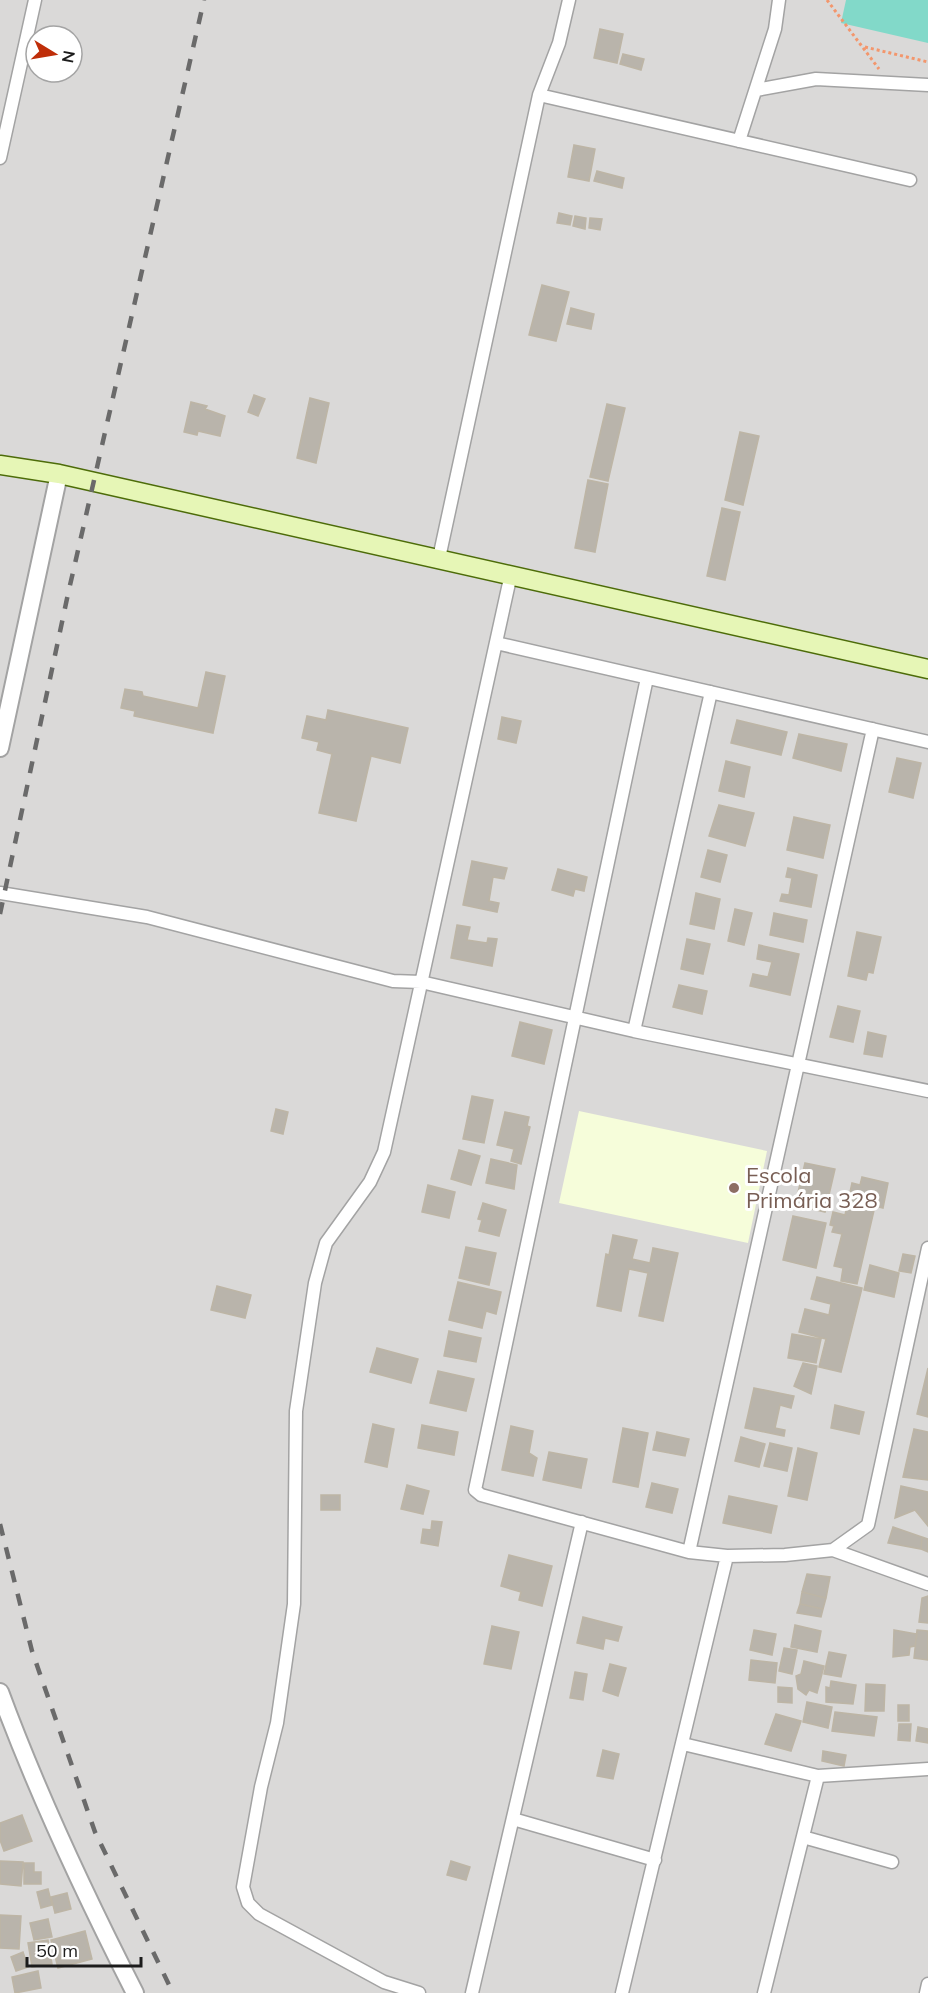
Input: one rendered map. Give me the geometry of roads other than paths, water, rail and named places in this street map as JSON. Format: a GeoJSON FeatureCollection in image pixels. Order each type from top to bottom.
{"type":"FeatureCollection","features":[{"type":"Feature","properties":{"kind":"main road"},"geometry":{"type":"LineString","coordinates":[[0,455],[52,472]]}},
{"type":"Feature","properties":{"kind":"main road"},"geometry":{"type":"LineString","coordinates":[[0,465],[52,472],[928,669]]}},
{"type":"Feature","properties":{"kind":"street"},"geometry":{"type":"LineString","coordinates":[[0,158],[35,0]]}},
{"type":"Feature","properties":{"kind":"street"},"geometry":{"type":"LineString","coordinates":[[439,558],[539,95],[559,43],[569,0]]}},
{"type":"Feature","properties":{"kind":"street"},"geometry":{"type":"LineString","coordinates":[[739,141],[775,29],[779,0]]}},
{"type":"Feature","properties":{"kind":"street"},"geometry":{"type":"LineString","coordinates":[[756,90],[816,79],[928,85]]}},
{"type":"Feature","properties":{"kind":"street"},"geometry":{"type":"LineString","coordinates":[[539,95],[910,180]]}},
{"type":"Feature","properties":{"kind":"street"},"geometry":{"type":"LineString","coordinates":[[0,748],[52,472]]}},
{"type":"Feature","properties":{"kind":"street"},"geometry":{"type":"LineString","coordinates":[[419,1993],[384,1982],[259,1914],[248,1903],[243,1887],[261,1787],[277,1723],[294,1604],[296,1411],[315,1283],[326,1243],[370,1182],[384,1152],[511,574]]}},
{"type":"Feature","properties":{"kind":"street"},"geometry":{"type":"LineString","coordinates":[[496,643],[928,742]]}},
{"type":"Feature","properties":{"kind":"street"},"geometry":{"type":"LineString","coordinates":[[647,678],[475,1490],[482,1495],[689,1552],[727,1556],[785,1555],[833,1550],[928,1584]]}},
{"type":"Feature","properties":{"kind":"street"},"geometry":{"type":"LineString","coordinates":[[634,1031],[711,692]]}},
{"type":"Feature","properties":{"kind":"street"},"geometry":{"type":"LineString","coordinates":[[689,1552],[873,729]]}},
{"type":"Feature","properties":{"kind":"street"},"geometry":{"type":"LineString","coordinates":[[0,893],[147,917],[393,981],[421,982],[634,1031],[928,1091]]}},
{"type":"Feature","properties":{"kind":"street"},"geometry":{"type":"LineString","coordinates":[[833,1550],[868,1525],[928,1248]]}},
{"type":"Feature","properties":{"kind":"street"},"geometry":{"type":"LineString","coordinates":[[472,1993],[582,1522]]}},
{"type":"Feature","properties":{"kind":"street"},"geometry":{"type":"LineString","coordinates":[[622,1993],[727,1556]]}},
{"type":"Feature","properties":{"kind":"street"},"geometry":{"type":"LineString","coordinates":[[0,1692],[24,1755],[96,1916],[135,1993]]}},
{"type":"Feature","properties":{"kind":"street"},"geometry":{"type":"LineString","coordinates":[[683,1744],[818,1776],[928,1769]]}},
{"type":"Feature","properties":{"kind":"street"},"geometry":{"type":"LineString","coordinates":[[764,1993],[818,1776]]}},
{"type":"Feature","properties":{"kind":"street"},"geometry":{"type":"LineString","coordinates":[[513,1819],[655,1860]]}},
{"type":"Feature","properties":{"kind":"street"},"geometry":{"type":"LineString","coordinates":[[803,1836],[892,1862]]}},
{"type":"Feature","properties":{"kind":"street"},"geometry":{"type":"LineString","coordinates":[[926,1993],[928,1984]]}},
{"type":"Feature","properties":{"kind":"railway"},"geometry":{"type":"LineString","coordinates":[[0,914],[68,594],[204,0]]}},
{"type":"Feature","properties":{"kind":"railway"},"geometry":{"type":"LineString","coordinates":[[0,1524],[32,1651],[95,1832],[173,1993]]}},
{"type":"Feature","properties":{"kind":"place","name":"Escola Primária 328"},"geometry":{"type":"Point","coordinates":[734,1188]}}]}
